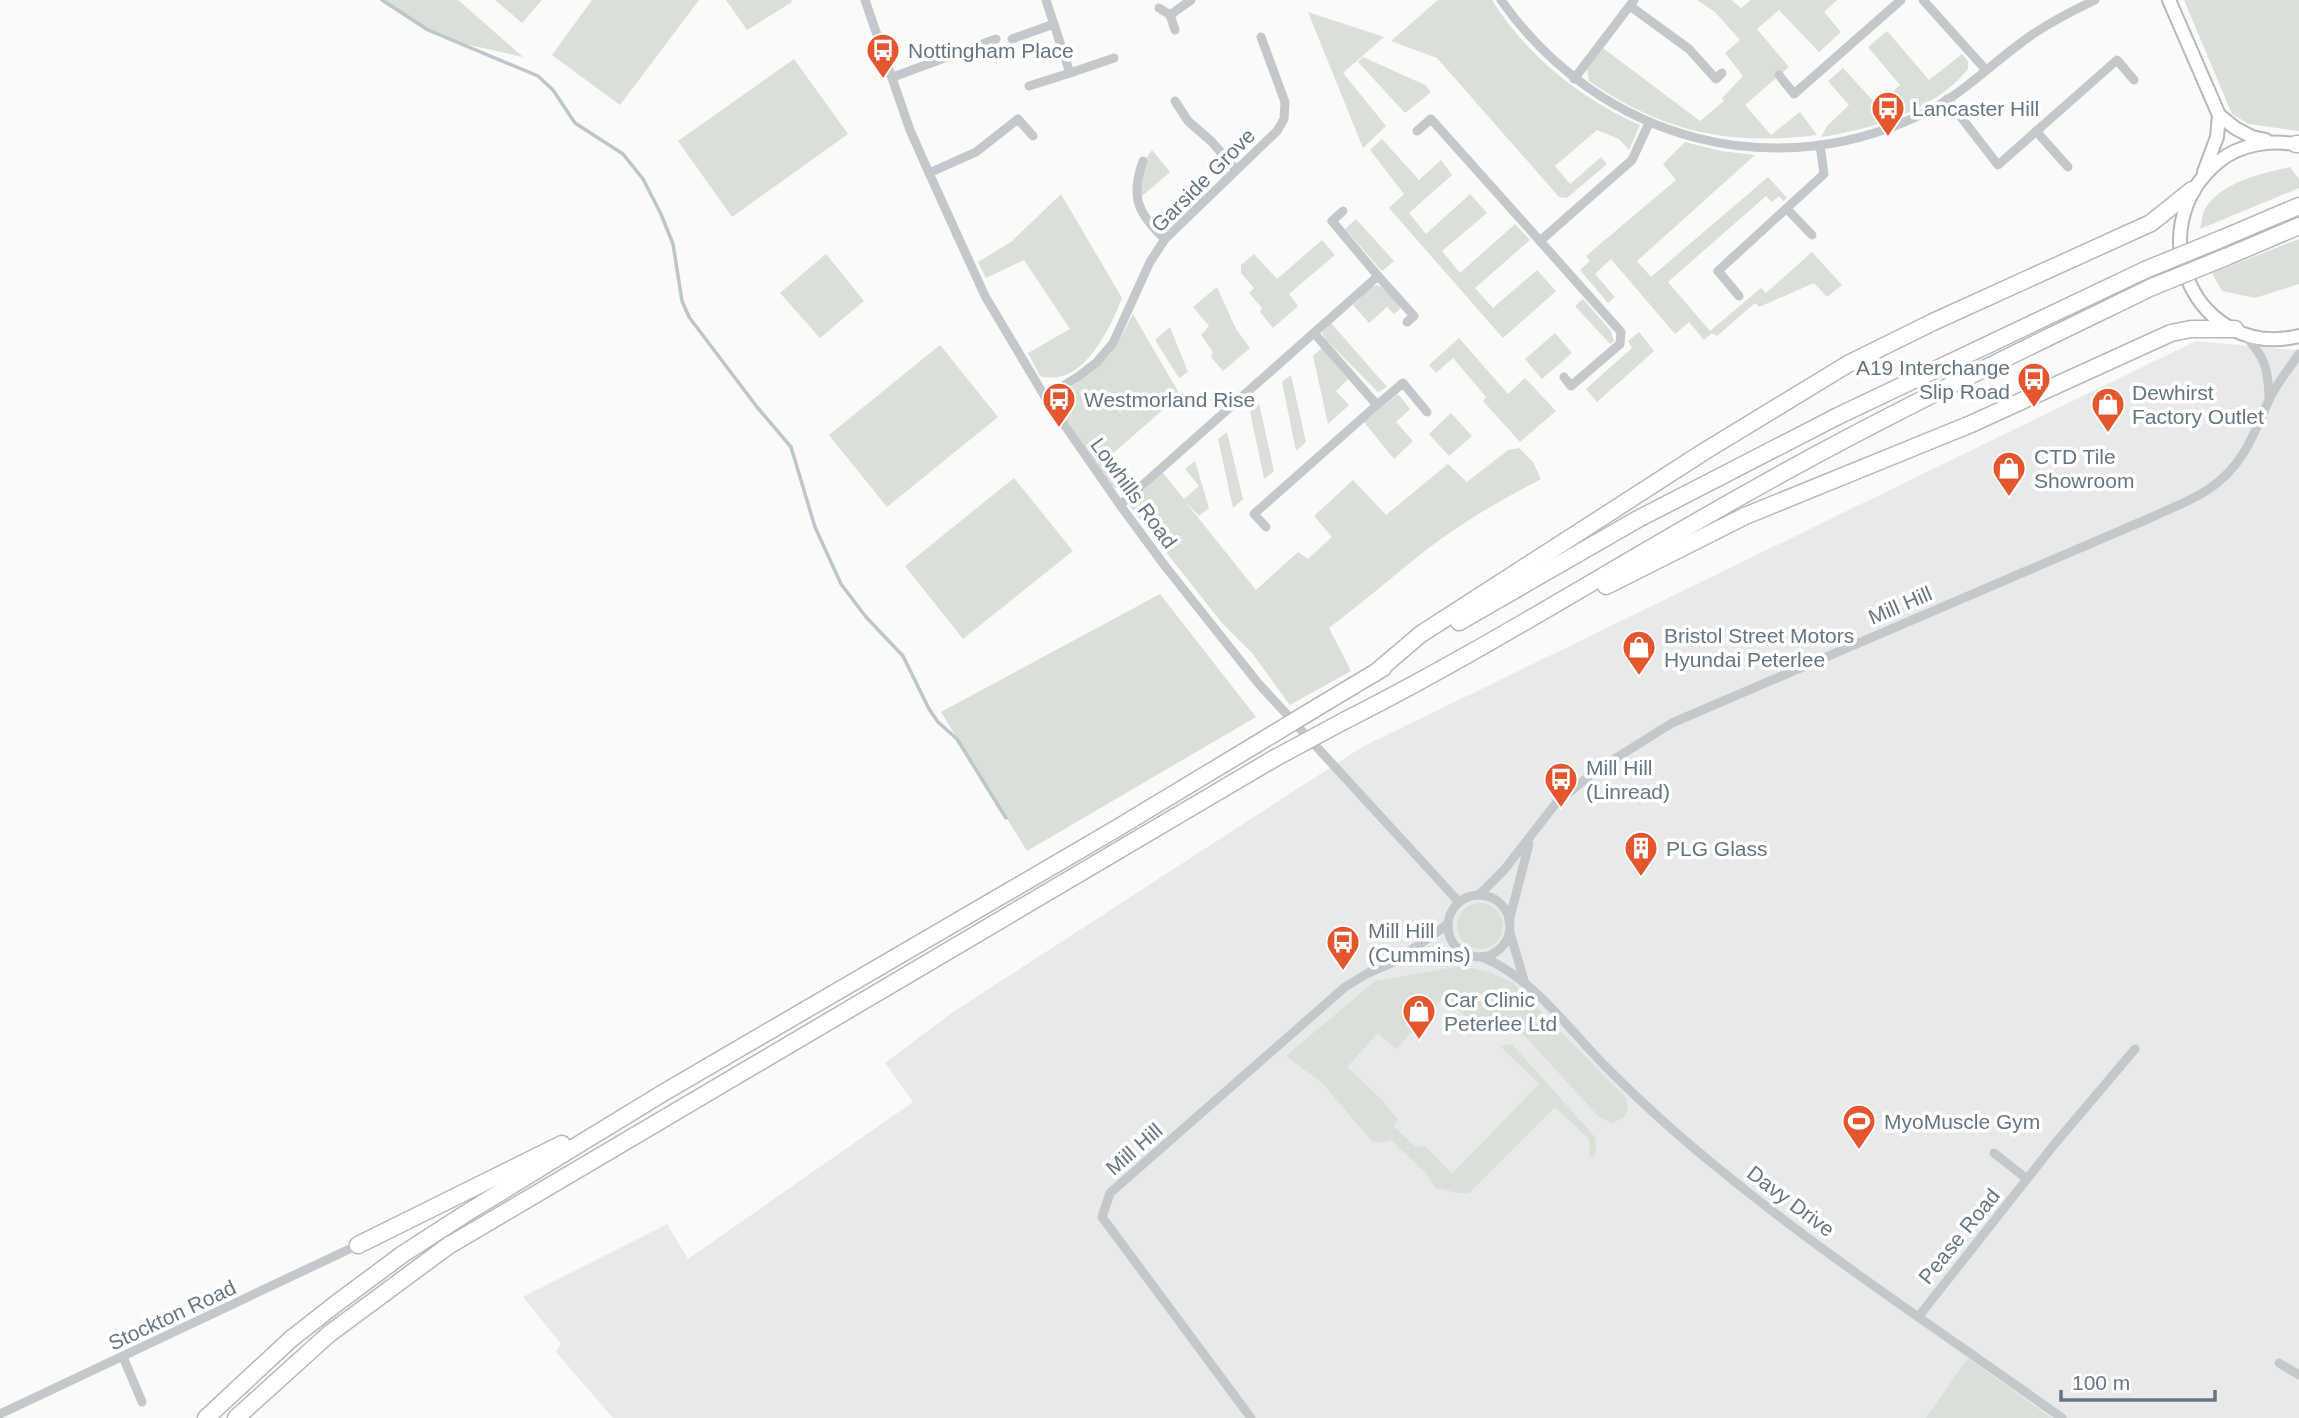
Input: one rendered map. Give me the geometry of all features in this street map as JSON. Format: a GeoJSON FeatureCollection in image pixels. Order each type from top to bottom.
{"type":"FeatureCollection","features":[{"type":"Feature","properties":{"kind":"highway"},"geometry":{"type":"LineString","coordinates":[[1375,673],[1421,634],[1767,411],[1848,364],[1909,334],[2151,223],[2192,190]]}},
{"type":"Feature","properties":{"kind":"highway"},"geometry":{"type":"LineString","coordinates":[[206,1418],[291,1339],[403,1254],[465,1214],[663,1093],[1102,837],[1530,580],[1638,519],[1838,416],[2145,270],[2299,206]]}},
{"type":"Feature","properties":{"kind":"highway"},"geometry":{"type":"LineString","coordinates":[[236,1418],[329,1334],[448,1246],[1275,758],[1453,664],[1725,505],[1848,438],[2152,287],[2299,226]]}},
{"type":"Feature","properties":{"kind":"highway"},"geometry":{"type":"LineString","coordinates":[[1506,633],[1557,613],[1642,566],[1745,516],[1971,424],[2162,337],[2191,329],[2239,331]]}},
{"type":"Feature","properties":{"kind":"highway"},"geometry":{"type":"LineString","coordinates":[[358,1245],[663,1093]]}},
{"type":"Feature","properties":{"kind":"main road"},"geometry":{"type":"LineString","coordinates":[[2169,0],[2219,115],[2252,137],[2298,144]]}},
{"type":"Feature","properties":{"kind":"main road"},"geometry":{"type":"LineString","coordinates":[[2204,175],[2217,137],[2219,115]]}},
{"type":"Feature","properties":{"kind":"main road"},"geometry":{"type":"LineString","coordinates":[[2273,142],[2248,146],[2233,152],[2204,175],[2192,190],[2182,213],[2179,241],[2185,274],[2205,307],[2239,331],[2272,338],[2299,335]]}},
{"type":"Feature","properties":{"kind":"street","name":"Lowhills Road"},"geometry":{"type":"LineString","coordinates":[[865,0],[910,130],[929,173],[985,296],[1045,397],[1120,505],[1258,683],[1459,902]]}},
{"type":"Feature","properties":{"kind":"street"},"geometry":{"type":"LineString","coordinates":[[1046,0],[1070,73]]}},
{"type":"Feature","properties":{"kind":"street"},"geometry":{"type":"LineString","coordinates":[[1170,15],[1191,0]]}},
{"type":"Feature","properties":{"kind":"street"},"geometry":{"type":"LineString","coordinates":[[1501,0],[1538,47],[1574,79],[1606,101],[1648,123],[1694,138],[1744,147],[1821,145],[1848,141],[1885,130],[1947,99],[2048,25],[2095,0]]}},
{"type":"Feature","properties":{"kind":"street"},"geometry":{"type":"LineString","coordinates":[[1779,75],[1794,94],[1901,0]]}},
{"type":"Feature","properties":{"kind":"street"},"geometry":{"type":"LineString","coordinates":[[1923,0],[1986,71]]}},
{"type":"Feature","properties":{"kind":"street"},"geometry":{"type":"LineString","coordinates":[[1574,79],[1632,3],[1689,49],[1716,79],[1722,72]]}},
{"type":"Feature","properties":{"kind":"street"},"geometry":{"type":"LineString","coordinates":[[1159,8],[1170,15],[1175,30]]}},
{"type":"Feature","properties":{"kind":"street"},"geometry":{"type":"LineString","coordinates":[[1012,39],[1054,24]]}},
{"type":"Feature","properties":{"kind":"street","name":"Garside Grove"},"geometry":{"type":"LineString","coordinates":[[1045,397],[1097,362],[1114,343],[1150,262],[1165,239],[1277,131],[1284,119],[1285,103],[1261,37]]}},
{"type":"Feature","properties":{"kind":"street"},"geometry":{"type":"LineString","coordinates":[[893,77],[996,39]]}},
{"type":"Feature","properties":{"kind":"street"},"geometry":{"type":"LineString","coordinates":[[1029,86],[1114,58]]}},
{"type":"Feature","properties":{"kind":"street"},"geometry":{"type":"LineString","coordinates":[[1947,99],[1998,165],[2117,60],[2134,80]]}},
{"type":"Feature","properties":{"kind":"street"},"geometry":{"type":"LineString","coordinates":[[1175,102],[1188,121],[1212,142],[1236,170]]}},
{"type":"Feature","properties":{"kind":"street"},"geometry":{"type":"LineString","coordinates":[[929,173],[976,152],[1017,119],[1033,136]]}},
{"type":"Feature","properties":{"kind":"street"},"geometry":{"type":"LineString","coordinates":[[1417,131],[1431,119],[1621,332],[1620,344],[1571,386],[1564,377]]}},
{"type":"Feature","properties":{"kind":"street"},"geometry":{"type":"LineString","coordinates":[[1540,241],[1632,160],[1648,123]]}},
{"type":"Feature","properties":{"kind":"street"},"geometry":{"type":"LineString","coordinates":[[2036,131],[2068,167]]}},
{"type":"Feature","properties":{"kind":"street"},"geometry":{"type":"LineString","coordinates":[[1739,296],[1718,271],[1824,174],[1821,145]]}},
{"type":"Feature","properties":{"kind":"street"},"geometry":{"type":"LineString","coordinates":[[1143,161],[1135,181],[1138,205],[1149,224],[1165,239]]}},
{"type":"Feature","properties":{"kind":"street"},"geometry":{"type":"LineString","coordinates":[[1787,209],[1812,235]]}},
{"type":"Feature","properties":{"kind":"street"},"geometry":{"type":"LineString","coordinates":[[1343,211],[1332,221],[1414,316],[1407,322]]}},
{"type":"Feature","properties":{"kind":"street"},"geometry":{"type":"LineString","coordinates":[[1120,505],[1378,276]]}},
{"type":"Feature","properties":{"kind":"street"},"geometry":{"type":"LineString","coordinates":[[2239,331],[2264,360],[2269,376],[2270,398]]}},
{"type":"Feature","properties":{"kind":"street"},"geometry":{"type":"LineString","coordinates":[[1314,333],[1377,405]]}},
{"type":"Feature","properties":{"kind":"street","name":"Mill Hill"},"geometry":{"type":"LineString","coordinates":[[1479,895],[1530,839],[1557,802],[1597,770],[1672,723],[2207,491],[2243,457],[2270,398],[2299,354]]}},
{"type":"Feature","properties":{"kind":"street"},"geometry":{"type":"LineString","coordinates":[[1266,527],[1254,514],[1403,383],[1427,412]]}},
{"type":"Feature","properties":{"kind":"street","name":"Mill Hill"},"geometry":{"type":"LineString","coordinates":[[1509,921],[1530,839]]}},
{"type":"Feature","properties":{"kind":"street"},"geometry":{"type":"LineString","coordinates":[[1479,895],[1499,902],[1509,921],[1506,942],[1499,950],[1482,957],[1464,953],[1451,940],[1448,924],[1452,910],[1459,902],[1479,895]]}},
{"type":"Feature","properties":{"kind":"street","name":"Mill Hill"},"geometry":{"type":"LineString","coordinates":[[1251,1418],[1102,1217],[1110,1193],[1345,988],[1367,973],[1396,961],[1448,924]]}},
{"type":"Feature","properties":{"kind":"street","name":"Davy Drive"},"geometry":{"type":"LineString","coordinates":[[1509,932],[1525,981]]}},
{"type":"Feature","properties":{"kind":"street","name":"Mill Hill"},"geometry":{"type":"LineString","coordinates":[[1396,961],[1464,953]]}},
{"type":"Feature","properties":{"kind":"street","name":"Davy Drive"},"geometry":{"type":"LineString","coordinates":[[1482,957],[1502,965],[1525,981],[1605,1066],[1717,1167],[1780,1217],[2062,1418]]}},
{"type":"Feature","properties":{"kind":"street","name":"Pease Road"},"geometry":{"type":"LineString","coordinates":[[1919,1315],[2135,1049]]}},
{"type":"Feature","properties":{"kind":"street","name":"Pease Road"},"geometry":{"type":"LineString","coordinates":[[1994,1153],[2027,1179]]}},
{"type":"Feature","properties":{"kind":"street","name":"Stockton Road"},"geometry":{"type":"LineString","coordinates":[[0,1414],[358,1245]]}},
{"type":"Feature","properties":{"kind":"street"},"geometry":{"type":"LineString","coordinates":[[122,1357],[142,1402]]}},
{"type":"Feature","properties":{"kind":"street"},"geometry":{"type":"LineString","coordinates":[[2279,1363],[2299,1375]]}},
{"type":"Feature","properties":{"kind":"shaded area"},"geometry":{"type":"Polygon","coordinates":[[[382,0],[458,0],[523,57],[456,42],[420,25],[382,0]]]}},
{"type":"Feature","properties":{"kind":"shaded area"},"geometry":{"type":"Polygon","coordinates":[[[495,0],[542,0],[522,23],[495,0]]]}},
{"type":"Feature","properties":{"kind":"shaded area"},"geometry":{"type":"Polygon","coordinates":[[[592,0],[699,0],[620,105],[552,55],[592,0]]]}},
{"type":"Feature","properties":{"kind":"shaded area"},"geometry":{"type":"Polygon","coordinates":[[[726,0],[791,0],[792,2],[747,30],[726,0]]]}},
{"type":"Feature","properties":{"kind":"shaded area"},"geometry":{"type":"Polygon","coordinates":[[[1438,0],[1492,0],[1538,57],[1576,89],[1640,125],[1629,150],[1619,139],[1597,130],[1555,166],[1570,184],[1601,157],[1607,164],[1567,198],[1559,197],[1437,58],[1391,41],[1438,0]]]}},
{"type":"Feature","properties":{"kind":"shaded area"},"geometry":{"type":"Polygon","coordinates":[[[1697,0],[1731,0],[1741,8],[1751,0],[1837,0],[1824,12],[1841,32],[1819,52],[1779,10],[1757,29],[1789,67],[1745,105],[1771,135],[1800,112],[1817,135],[1755,138],[1698,131],[1643,112],[1589,81],[1587,69],[1603,48],[1700,121],[1724,101],[1722,98],[1743,76],[1725,53],[1740,40],[1715,12],[1697,0]]]}},
{"type":"Feature","properties":{"kind":"shaded area"},"geometry":{"type":"Polygon","coordinates":[[[2184,0],[2299,0],[2299,131],[2249,124],[2232,114],[2184,0]]]}},
{"type":"Feature","properties":{"kind":"shaded area"},"geometry":{"type":"Polygon","coordinates":[[[1308,12],[1384,37],[1343,73],[1386,126],[1363,148],[1308,12]]]}},
{"type":"Feature","properties":{"kind":"shaded area"},"geometry":{"type":"Polygon","coordinates":[[[1887,31],[1929,80],[1962,54],[1968,61],[1968,69],[1938,96],[1901,116],[1861,129],[1821,137],[1827,126],[1849,105],[1828,81],[1843,68],[1877,105],[1900,85],[1868,47],[1887,31]]]}},
{"type":"Feature","properties":{"kind":"shaded area"},"geometry":{"type":"Polygon","coordinates":[[[1363,57],[1425,85],[1431,92],[1405,113],[1358,62],[1363,57]]]}},
{"type":"Feature","properties":{"kind":"shaded area"},"geometry":{"type":"Polygon","coordinates":[[[794,59],[848,134],[732,217],[678,141],[794,59]]]}},
{"type":"Feature","properties":{"kind":"shaded area"},"geometry":{"type":"Polygon","coordinates":[[[1382,139],[1419,180],[1441,160],[1452,175],[1409,213],[1426,234],[1470,194],[1487,213],[1442,251],[1460,273],[1515,224],[1530,240],[1475,288],[1493,308],[1537,270],[1556,291],[1503,338],[1389,208],[1404,194],[1370,150],[1382,139]]]}},
{"type":"Feature","properties":{"kind":"shaded area"},"geometry":{"type":"Polygon","coordinates":[[[1685,142],[1721,151],[1755,155],[1637,261],[1651,277],[1768,177],[1787,198],[1783,201],[1779,196],[1772,202],[1766,196],[1668,282],[1710,331],[1761,288],[1766,293],[1812,252],[1842,285],[1827,297],[1814,283],[1759,307],[1755,303],[1717,336],[1712,333],[1704,340],[1689,322],[1675,334],[1611,259],[1595,274],[1615,297],[1608,303],[1580,270],[1590,261],[1586,256],[1676,180],[1663,164],[1685,142]]]}},
{"type":"Feature","properties":{"kind":"shaded area"},"geometry":{"type":"Polygon","coordinates":[[[1152,150],[1170,172],[1140,198],[1140,173],[1152,150]]]}},
{"type":"Feature","properties":{"kind":"shaded area"},"geometry":{"type":"Polygon","coordinates":[[[2290,167],[2299,179],[2299,188],[2200,229],[2206,207],[2223,191],[2244,180],[2290,167]]]}},
{"type":"Feature","properties":{"kind":"shaded area"},"geometry":{"type":"Polygon","coordinates":[[[1061,194],[1122,298],[1102,340],[1081,365],[1069,373],[1055,377],[1040,376],[1028,353],[1070,329],[1024,260],[986,278],[978,262],[1011,242],[1061,194]]]}},
{"type":"Feature","properties":{"kind":"shaded area"},"geometry":{"type":"Polygon","coordinates":[[[1356,219],[1394,261],[1382,271],[1345,229],[1356,219]]]}},
{"type":"Feature","properties":{"kind":"shaded area"},"geometry":{"type":"Polygon","coordinates":[[[2299,239],[2299,284],[2255,298],[2222,291],[2212,273],[2299,239]]]}},
{"type":"Feature","properties":{"kind":"shaded area"},"geometry":{"type":"Polygon","coordinates":[[[1322,240],[1335,255],[1289,294],[1298,306],[1273,328],[1260,312],[1262,308],[1249,293],[1254,288],[1241,273],[1241,265],[1254,254],[1277,279],[1322,240]]]}},
{"type":"Feature","properties":{"kind":"shaded area"},"geometry":{"type":"Polygon","coordinates":[[[826,254],[864,301],[820,338],[780,293],[826,254]]]}},
{"type":"Feature","properties":{"kind":"shaded area"},"geometry":{"type":"Polygon","coordinates":[[[1377,285],[1400,305],[1399,310],[1394,314],[1387,307],[1369,323],[1353,305],[1371,287],[1377,285]]]}},
{"type":"Feature","properties":{"kind":"shaded area"},"geometry":{"type":"Polygon","coordinates":[[[1217,287],[1236,329],[1250,348],[1223,371],[1211,357],[1213,352],[1201,335],[1209,326],[1193,307],[1217,287]]]}},
{"type":"Feature","properties":{"kind":"shaded area"},"geometry":{"type":"Polygon","coordinates":[[[1583,299],[1611,331],[1614,341],[1610,344],[1575,306],[1583,299]]]}},
{"type":"Feature","properties":{"kind":"shaded area"},"geometry":{"type":"Polygon","coordinates":[[[1133,314],[1180,395],[1111,455],[1133,483],[1124,491],[1111,486],[1052,399],[1085,377],[1108,357],[1133,314]]]}},
{"type":"Feature","properties":{"kind":"shaded area"},"geometry":{"type":"Polygon","coordinates":[[[1331,323],[1387,387],[1378,392],[1327,341],[1322,333],[1331,323]]]}},
{"type":"Feature","properties":{"kind":"shaded area"},"geometry":{"type":"Polygon","coordinates":[[[1170,327],[1188,372],[1179,378],[1155,340],[1170,327]]]}},
{"type":"Feature","properties":{"kind":"shaded area"},"geometry":{"type":"Polygon","coordinates":[[[1639,332],[1654,351],[1597,402],[1586,389],[1632,348],[1628,341],[1639,332]]]}},
{"type":"Feature","properties":{"kind":"shaded area"},"geometry":{"type":"Polygon","coordinates":[[[1555,333],[1572,353],[1542,379],[1525,359],[1555,333]]]}},
{"type":"Feature","properties":{"kind":"shaded area"},"geometry":{"type":"Polygon","coordinates":[[[1459,338],[1508,394],[1525,378],[1556,411],[1520,442],[1483,401],[1486,397],[1453,358],[1436,373],[1429,365],[1459,338]]]}},
{"type":"Feature","properties":{"kind":"shaded area"},"geometry":{"type":"Polygon","coordinates":[[[2196,341],[2299,349],[2299,1418],[613,1418],[556,1352],[561,1344],[523,1297],[667,1224],[688,1259],[913,1102],[885,1063],[953,1012],[1362,747],[2196,341]]]}},
{"type":"Feature","properties":{"kind":"shaded area"},"geometry":{"type":"Polygon","coordinates":[[[940,345],[998,417],[887,507],[829,435],[940,345]]]}},
{"type":"Feature","properties":{"kind":"shaded area"},"geometry":{"type":"Polygon","coordinates":[[[1322,348],[1348,379],[1336,391],[1349,405],[1328,424],[1313,356],[1322,348]]]}},
{"type":"Feature","properties":{"kind":"shaded area"},"geometry":{"type":"Polygon","coordinates":[[[1291,375],[1306,442],[1296,451],[1282,382],[1291,375]]]}},
{"type":"Feature","properties":{"kind":"shaded area"},"geometry":{"type":"Polygon","coordinates":[[[1398,394],[1410,409],[1396,422],[1413,441],[1394,459],[1364,422],[1398,394]]]}},
{"type":"Feature","properties":{"kind":"shaded area"},"geometry":{"type":"Polygon","coordinates":[[[1259,403],[1274,471],[1264,479],[1250,411],[1259,403]]]}},
{"type":"Feature","properties":{"kind":"shaded area"},"geometry":{"type":"Polygon","coordinates":[[[1451,413],[1472,436],[1449,456],[1429,434],[1451,413]]]}},
{"type":"Feature","properties":{"kind":"shaded area"},"geometry":{"type":"Polygon","coordinates":[[[1227,432],[1243,499],[1233,508],[1218,439],[1227,432]]]}},
{"type":"Feature","properties":{"kind":"shaded area"},"geometry":{"type":"Polygon","coordinates":[[[1519,448],[1533,462],[1541,479],[1482,512],[1440,540],[1329,628],[1351,671],[1290,705],[1252,653],[1222,623],[1128,504],[1163,473],[1184,499],[1199,486],[1185,469],[1195,461],[1209,508],[1199,516],[1184,500],[1256,590],[1298,552],[1308,559],[1332,537],[1314,516],[1353,480],[1386,515],[1448,464],[1467,482],[1508,450],[1519,448]]]}},
{"type":"Feature","properties":{"kind":"shaded area"},"geometry":{"type":"Polygon","coordinates":[[[1014,478],[1073,551],[963,639],[905,566],[1014,478]]]}},
{"type":"Feature","properties":{"kind":"shaded area"},"geometry":{"type":"Polygon","coordinates":[[[1160,594],[1256,717],[1027,851],[941,712],[1160,594]]]}},
{"type":"Feature","properties":{"kind":"shaded area"},"geometry":{"type":"Polygon","coordinates":[[[1480,903],[1496,910],[1503,926],[1496,942],[1480,949],[1464,942],[1457,926],[1464,910],[1480,903]]]}},
{"type":"Feature","properties":{"kind":"shaded area"},"geometry":{"type":"Polygon","coordinates":[[[1462,966],[1489,972],[1512,982],[1626,1098],[1628,1108],[1624,1118],[1612,1123],[1600,1118],[1509,1019],[1498,1015],[1481,1031],[1444,997],[1396,1049],[1378,1033],[1347,1067],[1381,1099],[1398,1120],[1393,1126],[1416,1147],[1425,1146],[1452,1174],[1539,1084],[1500,1046],[1512,1044],[1595,1137],[1596,1150],[1593,1158],[1590,1157],[1589,1139],[1555,1107],[1469,1193],[1436,1188],[1425,1172],[1391,1140],[1380,1143],[1372,1141],[1323,1084],[1286,1056],[1375,981],[1462,966]]]}},
{"type":"Feature","properties":{"kind":"shaded area"},"geometry":{"type":"Polygon","coordinates":[[[1968,1358],[2051,1418],[1926,1418],[1968,1358]]]}},
{"type":"Feature","properties":{"kind":"waterway"},"geometry":{"type":"LineString","coordinates":[[382,0],[428,30],[538,76],[553,90],[575,123],[623,154],[643,179],[673,244],[682,301],[689,317],[791,447],[815,527],[841,584],[866,617],[903,656],[929,709],[938,722],[957,739],[1006,818]]}},
{"type":"Feature","properties":{"kind":"place","name":"Nottingham Place"},"geometry":{"type":"Point","coordinates":[883,80]}},
{"type":"Feature","properties":{"kind":"place","name":"Lancaster Hill"},"geometry":{"type":"Point","coordinates":[1888,138]}},
{"type":"Feature","properties":{"kind":"place","name":"A19 Interchange Slip Road"},"geometry":{"type":"Point","coordinates":[2034,409]}},
{"type":"Feature","properties":{"kind":"place","name":"Westmorland Rise"},"geometry":{"type":"Point","coordinates":[1059,429]}},
{"type":"Feature","properties":{"kind":"place","name":"Dewhirst Factory Outlet"},"geometry":{"type":"Point","coordinates":[2108,434]}},
{"type":"Feature","properties":{"kind":"place","name":"CTD Tile Showroom"},"geometry":{"type":"Point","coordinates":[2009,498]}},
{"type":"Feature","properties":{"kind":"place","name":"Bristol Street Motors Hyundai Peterlee"},"geometry":{"type":"Point","coordinates":[1639,677]}},
{"type":"Feature","properties":{"kind":"place","name":"Mill Hill (Linread)"},"geometry":{"type":"Point","coordinates":[1561,809]}},
{"type":"Feature","properties":{"kind":"place","name":"PLG Glass"},"geometry":{"type":"Point","coordinates":[1641,878]}},
{"type":"Feature","properties":{"kind":"place","name":"Mill Hill (Cummins)"},"geometry":{"type":"Point","coordinates":[1343,972]}},
{"type":"Feature","properties":{"kind":"place","name":"Car Clinic Peterlee Ltd"},"geometry":{"type":"Point","coordinates":[1419,1041]}},
{"type":"Feature","properties":{"kind":"place","name":"MyoMuscle Gym"},"geometry":{"type":"Point","coordinates":[1859,1151]}}]}
